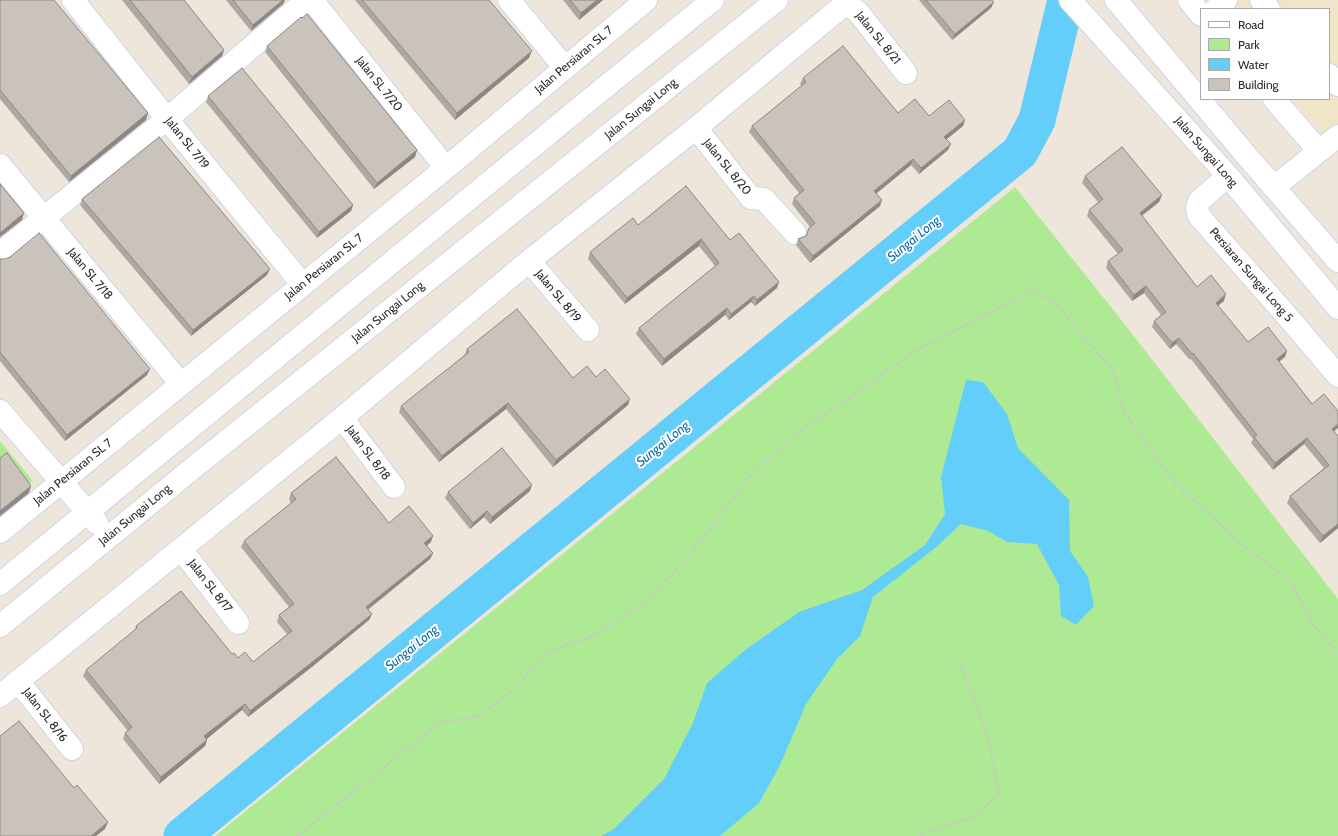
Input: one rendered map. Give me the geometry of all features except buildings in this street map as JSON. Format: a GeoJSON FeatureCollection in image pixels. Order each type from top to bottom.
{"type":"FeatureCollection","features":[{"type":"Feature","properties":{"kind":"street","name":"Jalan SL 7/19"},"geometry":{"type":"LineString","coordinates":[[73,0],[167,119],[303,285]]}},
{"type":"Feature","properties":{"kind":"street"},"geometry":{"type":"LineString","coordinates":[[0,253],[167,119],[307,0]]}},
{"type":"Feature","properties":{"kind":"street","name":"Jalan SL 7/20"},"geometry":{"type":"LineString","coordinates":[[312,0],[446,168]]}},
{"type":"Feature","properties":{"kind":"street"},"geometry":{"type":"LineString","coordinates":[[510,0],[565,68]]}},
{"type":"Feature","properties":{"kind":"street","name":"Jalan Persiaran SL 7"},"geometry":{"type":"LineString","coordinates":[[0,532],[446,168],[646,0]]}},
{"type":"Feature","properties":{"kind":"street"},"geometry":{"type":"LineString","coordinates":[[0,584],[712,0]]}},
{"type":"Feature","properties":{"kind":"street","name":"Jalan Sungai Long"},"geometry":{"type":"LineString","coordinates":[[0,626],[108,537],[777,0]]}},
{"type":"Feature","properties":{"kind":"street"},"geometry":{"type":"LineString","coordinates":[[1116,0],[1274,187],[1334,247]]}},
{"type":"Feature","properties":{"kind":"street"},"geometry":{"type":"LineString","coordinates":[[1189,0],[1200,14]]}},
{"type":"Feature","properties":{"kind":"street"},"geometry":{"type":"LineString","coordinates":[[1217,8],[1226,0]]}},
{"type":"Feature","properties":{"kind":"street"},"geometry":{"type":"LineString","coordinates":[[1261,0],[1268,8]]}},
{"type":"Feature","properties":{"kind":"street","name":"Jalan SL 8/21"},"geometry":{"type":"LineString","coordinates":[[696,128],[839,9],[849,5],[858,12],[906,73]]}},
{"type":"Feature","properties":{"kind":"street","name":"Jalan Sungai Long"},"geometry":{"type":"LineString","coordinates":[[1076,7],[1228,176],[1338,308]]}},
{"type":"Feature","properties":{"kind":"street"},"geometry":{"type":"LineString","coordinates":[[1330,76],[1338,84]]}},
{"type":"Feature","properties":{"kind":"street"},"geometry":{"type":"LineString","coordinates":[[1275,100],[1319,151]]}},
{"type":"Feature","properties":{"kind":"street"},"geometry":{"type":"LineString","coordinates":[[0,696],[342,418],[529,261],[696,128]]}},
{"type":"Feature","properties":{"kind":"street","name":"Jalan SL 8/20"},"geometry":{"type":"LineString","coordinates":[[696,128],[751,198],[764,199],[795,233]]}},
{"type":"Feature","properties":{"kind":"street"},"geometry":{"type":"LineString","coordinates":[[1274,187],[1338,136]]}},
{"type":"Feature","properties":{"kind":"street","name":"Jalan SL 7/18"},"geometry":{"type":"LineString","coordinates":[[0,165],[181,384]]}},
{"type":"Feature","properties":{"kind":"street","name":"Persiaran Sungai Long 5"},"geometry":{"type":"LineString","coordinates":[[1228,176],[1199,200],[1197,208],[1199,216],[1288,316],[1338,376]]}},
{"type":"Feature","properties":{"kind":"street","name":"Jalan SL 8/19"},"geometry":{"type":"LineString","coordinates":[[529,261],[588,330]]}},
{"type":"Feature","properties":{"kind":"street"},"geometry":{"type":"LineString","coordinates":[[0,410],[108,537]]}},
{"type":"Feature","properties":{"kind":"street","name":"Jalan SL 8/18"},"geometry":{"type":"LineString","coordinates":[[342,418],[394,487]]}},
{"type":"Feature","properties":{"kind":"street","name":"Jalan SL 8/17"},"geometry":{"type":"LineString","coordinates":[[181,549],[238,623]]}},
{"type":"Feature","properties":{"kind":"street","name":"Jalan SL 8/16"},"geometry":{"type":"LineString","coordinates":[[18,681],[72,749]]}},
{"type":"Feature","properties":{"kind":"path"},"geometry":{"type":"LineString","coordinates":[[297,836],[441,722],[477,717],[507,696],[550,651],[595,635],[643,603],[689,556],[747,480],[794,435],[851,398],[910,354],[1033,290],[1053,301],[1112,369],[1125,414],[1175,483],[1247,549],[1291,582],[1313,626],[1338,654]]}},
{"type":"Feature","properties":{"kind":"path"},"geometry":{"type":"LineString","coordinates":[[920,836],[921,834],[973,817],[999,794],[986,729],[957,658]]}},
{"type":"Feature","properties":{"kind":"shaded area"},"geometry":{"type":"Polygon","coordinates":[[[1211,0],[1338,0],[1338,151],[1295,100],[1330,100],[1330,8],[1217,8],[1211,0]]]}},
{"type":"Feature","properties":{"kind":"green space"},"geometry":{"type":"Polygon","coordinates":[[[1015,187],[1119,317],[1338,599],[1338,836],[215,836],[1015,187]]]}},
{"type":"Feature","properties":{"kind":"green space"},"geometry":{"type":"Polygon","coordinates":[[[0,441],[33,481],[0,507],[0,441]]]}},
{"type":"Feature","properties":{"kind":"water"},"geometry":{"type":"Polygon","coordinates":[[[966,380],[983,382],[1007,414],[1018,448],[1069,500],[1070,551],[1088,577],[1094,606],[1076,625],[1061,616],[1059,585],[1037,544],[1007,542],[988,531],[961,524],[935,548],[873,597],[860,636],[837,659],[806,704],[780,765],[759,803],[720,836],[601,836],[614,829],[664,779],[693,723],[707,683],[745,650],[799,612],[862,590],[925,545],[945,514],[941,477],[966,380]]]}},
{"type":"Feature","properties":{"kind":"waterway","name":"Sungai Long"},"geometry":{"type":"LineString","coordinates":[[182,836],[1020,152],[1037,120],[1066,0]]}}]}
